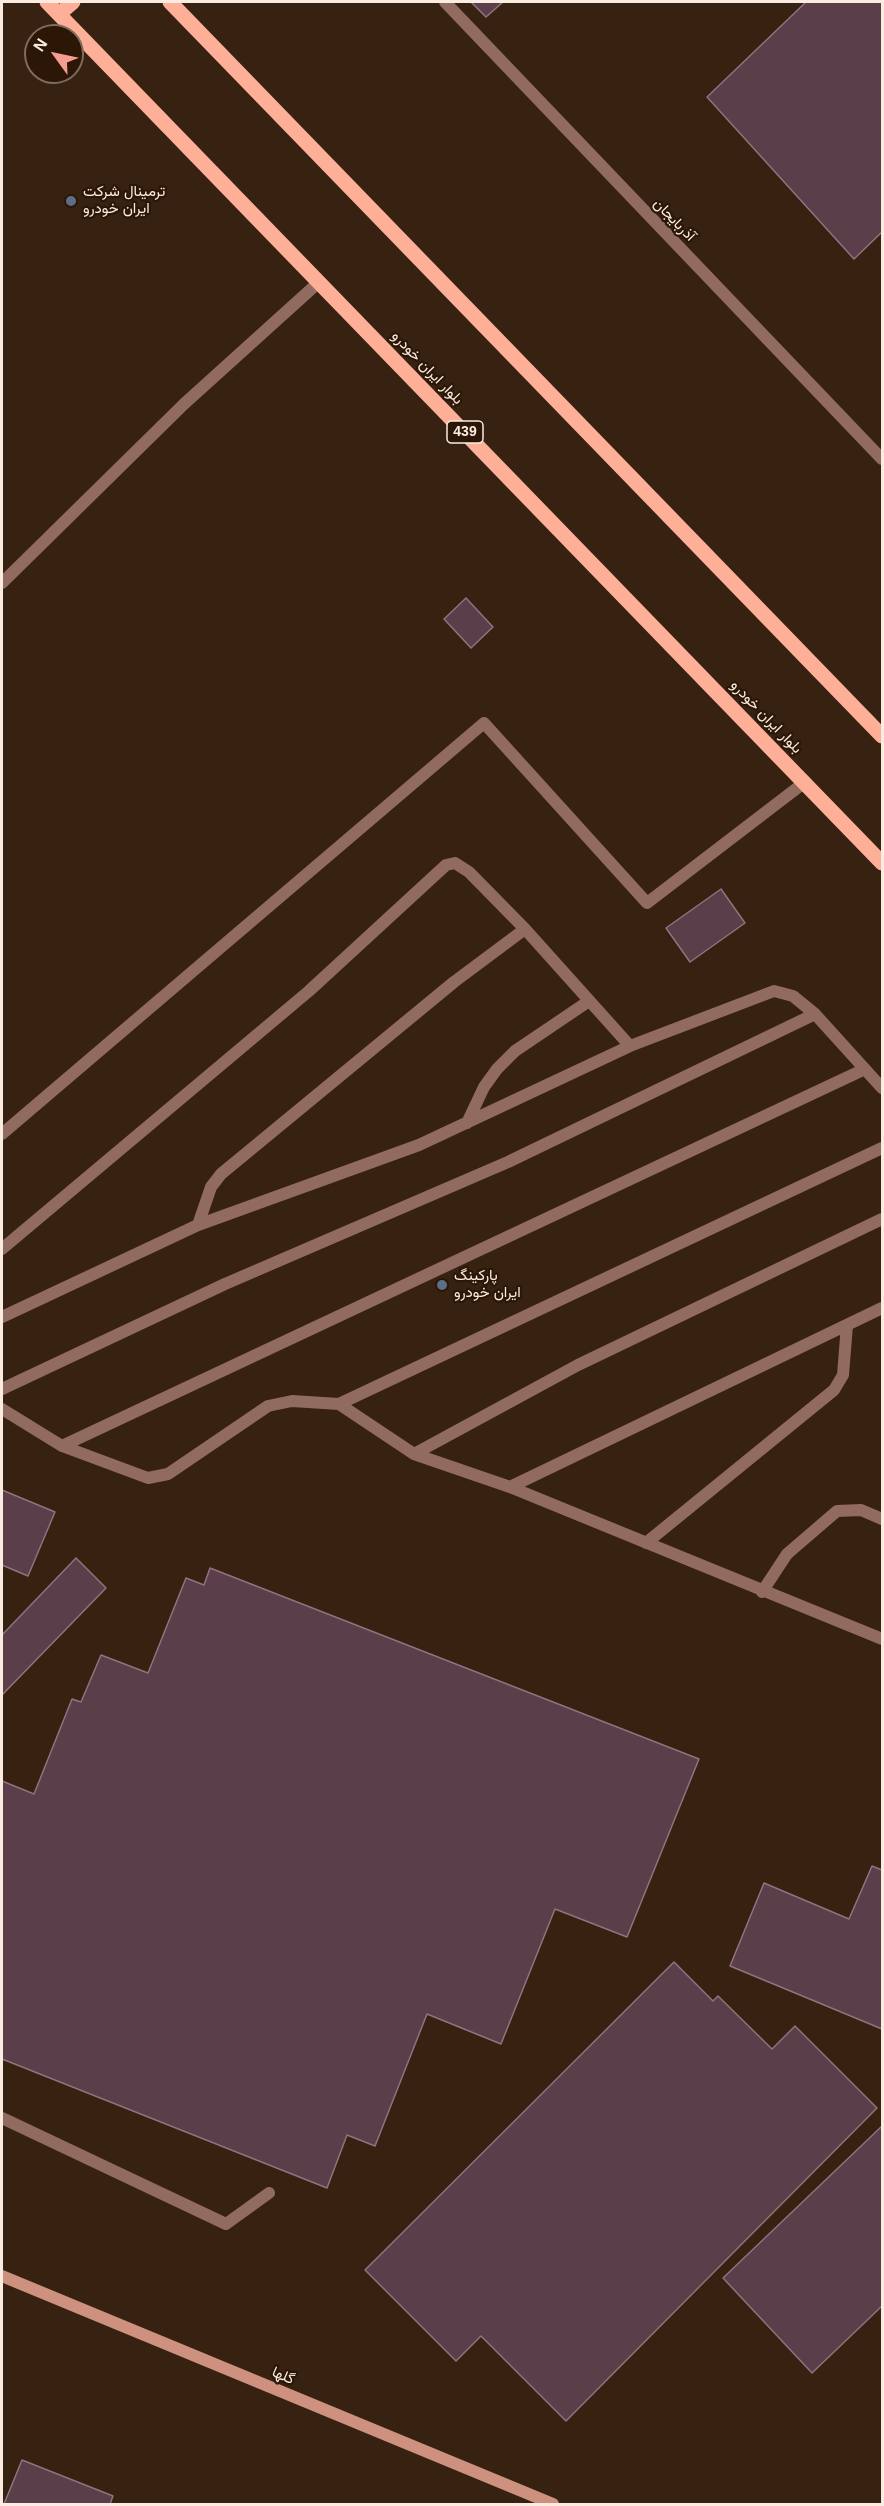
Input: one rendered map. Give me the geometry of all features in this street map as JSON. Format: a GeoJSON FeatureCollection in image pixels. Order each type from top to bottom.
{"type":"FeatureCollection","features":[{"type":"Feature","properties":{"kind":"main road","name":"بلوار ایران خودرو"},"geometry":{"type":"LineString","coordinates":[[47,2],[882,863]]}},
{"type":"Feature","properties":{"kind":"main road"},"geometry":{"type":"LineString","coordinates":[[59,14],[73,2]]}},
{"type":"Feature","properties":{"kind":"main road"},"geometry":{"type":"LineString","coordinates":[[170,2],[882,736]]}},
{"type":"Feature","properties":{"kind":"street","name":"گلها"},"geometry":{"type":"LineString","coordinates":[[2,2276],[553,2505]]}},
{"type":"Feature","properties":{"kind":"lane","name":"آذربایجان"},"geometry":{"type":"LineString","coordinates":[[445,2],[882,459]]}},
{"type":"Feature","properties":{"kind":"lane"},"geometry":{"type":"LineString","coordinates":[[2,583],[184,404],[319,282]]}},
{"type":"Feature","properties":{"kind":"lane"},"geometry":{"type":"LineString","coordinates":[[2,1134],[484,723],[647,903],[805,782]]}},
{"type":"Feature","properties":{"kind":"lane"},"geometry":{"type":"LineString","coordinates":[[2,1249],[309,991],[446,865],[455,863],[469,872],[525,929],[630,1046]]}},
{"type":"Feature","properties":{"kind":"lane"},"geometry":{"type":"LineString","coordinates":[[198,1225],[211,1187],[221,1174],[454,982],[525,929]]}},
{"type":"Feature","properties":{"kind":"lane"},"geometry":{"type":"LineString","coordinates":[[2,1317],[198,1225],[420,1145],[630,1046],[774,991],[793,996],[814,1014],[882,1088]]}},
{"type":"Feature","properties":{"kind":"lane"},"geometry":{"type":"LineString","coordinates":[[467,1123],[484,1087],[509,1057],[589,1001]]}},
{"type":"Feature","properties":{"kind":"lane"},"geometry":{"type":"LineString","coordinates":[[2,1389],[225,1284],[508,1162],[814,1014]]}},
{"type":"Feature","properties":{"kind":"lane"},"geometry":{"type":"LineString","coordinates":[[62,1446],[865,1069]]}},
{"type":"Feature","properties":{"kind":"lane"},"geometry":{"type":"LineString","coordinates":[[2,1409],[62,1446],[148,1478],[168,1474],[268,1406],[292,1401],[339,1404],[882,1148]]}},
{"type":"Feature","properties":{"kind":"lane"},"geometry":{"type":"LineString","coordinates":[[414,1454],[578,1365],[882,1220]]}},
{"type":"Feature","properties":{"kind":"lane"},"geometry":{"type":"LineString","coordinates":[[510,1487],[882,1308]]}},
{"type":"Feature","properties":{"kind":"lane"},"geometry":{"type":"LineString","coordinates":[[646,1543],[834,1390],[843,1375],[847,1325]]}},
{"type":"Feature","properties":{"kind":"lane"},"geometry":{"type":"LineString","coordinates":[[339,1404],[414,1454],[510,1487],[762,1592],[882,1639]]}},
{"type":"Feature","properties":{"kind":"lane"},"geometry":{"type":"LineString","coordinates":[[762,1592],[787,1554],[837,1511],[861,1510],[882,1520]]}},
{"type":"Feature","properties":{"kind":"lane"},"geometry":{"type":"LineString","coordinates":[[2,2118],[226,2224],[269,2193]]}},
{"type":"Feature","properties":{"kind":"building"},"geometry":{"type":"Polygon","coordinates":[[[471,2],[503,2],[486,17],[471,2]]]}},
{"type":"Feature","properties":{"kind":"building"},"geometry":{"type":"Polygon","coordinates":[[[806,2],[882,2],[882,232],[854,259],[707,97],[806,2]]]}},
{"type":"Feature","properties":{"kind":"building"},"geometry":{"type":"Polygon","coordinates":[[[466,598],[493,627],[471,648],[444,619],[466,598]]]}},
{"type":"Feature","properties":{"kind":"building"},"geometry":{"type":"Polygon","coordinates":[[[721,889],[745,923],[690,962],[666,928],[721,889]]]}},
{"type":"Feature","properties":{"kind":"building"},"geometry":{"type":"Polygon","coordinates":[[[2,1490],[55,1512],[28,1576],[2,1565],[2,1490]]]}},
{"type":"Feature","properties":{"kind":"building"},"geometry":{"type":"Polygon","coordinates":[[[76,1558],[106,1588],[2,1695],[2,1635],[76,1558]]]}},
{"type":"Feature","properties":{"kind":"building"},"geometry":{"type":"Polygon","coordinates":[[[210,1568],[699,1759],[627,1937],[555,1909],[501,2044],[427,2014],[375,2146],[347,2135],[327,2188],[2,2059],[2,1781],[34,1794],[72,1699],[81,1702],[101,1655],[148,1673],[186,1578],[204,1585],[210,1568]]]}},
{"type":"Feature","properties":{"kind":"building"},"geometry":{"type":"Polygon","coordinates":[[[872,1866],[882,1870],[882,2029],[730,1966],[764,1883],[849,1919],[872,1866]]]}},
{"type":"Feature","properties":{"kind":"building"},"geometry":{"type":"Polygon","coordinates":[[[674,1962],[713,2001],[718,1996],[772,2049],[795,2026],[877,2108],[566,2421],[481,2336],[456,2361],[365,2270],[674,1962]]]}},
{"type":"Feature","properties":{"kind":"building"},"geometry":{"type":"Polygon","coordinates":[[[882,2126],[882,2306],[812,2373],[723,2278],[882,2126]]]}},
{"type":"Feature","properties":{"kind":"building"},"geometry":{"type":"Polygon","coordinates":[[[22,2460],[113,2496],[110,2504],[4,2504],[22,2460]]]}},
{"type":"Feature","properties":{"kind":"place","name":"ترمینال شرکت ایران خودرو"},"geometry":{"type":"Point","coordinates":[71,201]}},
{"type":"Feature","properties":{"kind":"place","name":"پارکینگ ایران خودرو"},"geometry":{"type":"Point","coordinates":[442,1285]}}]}
